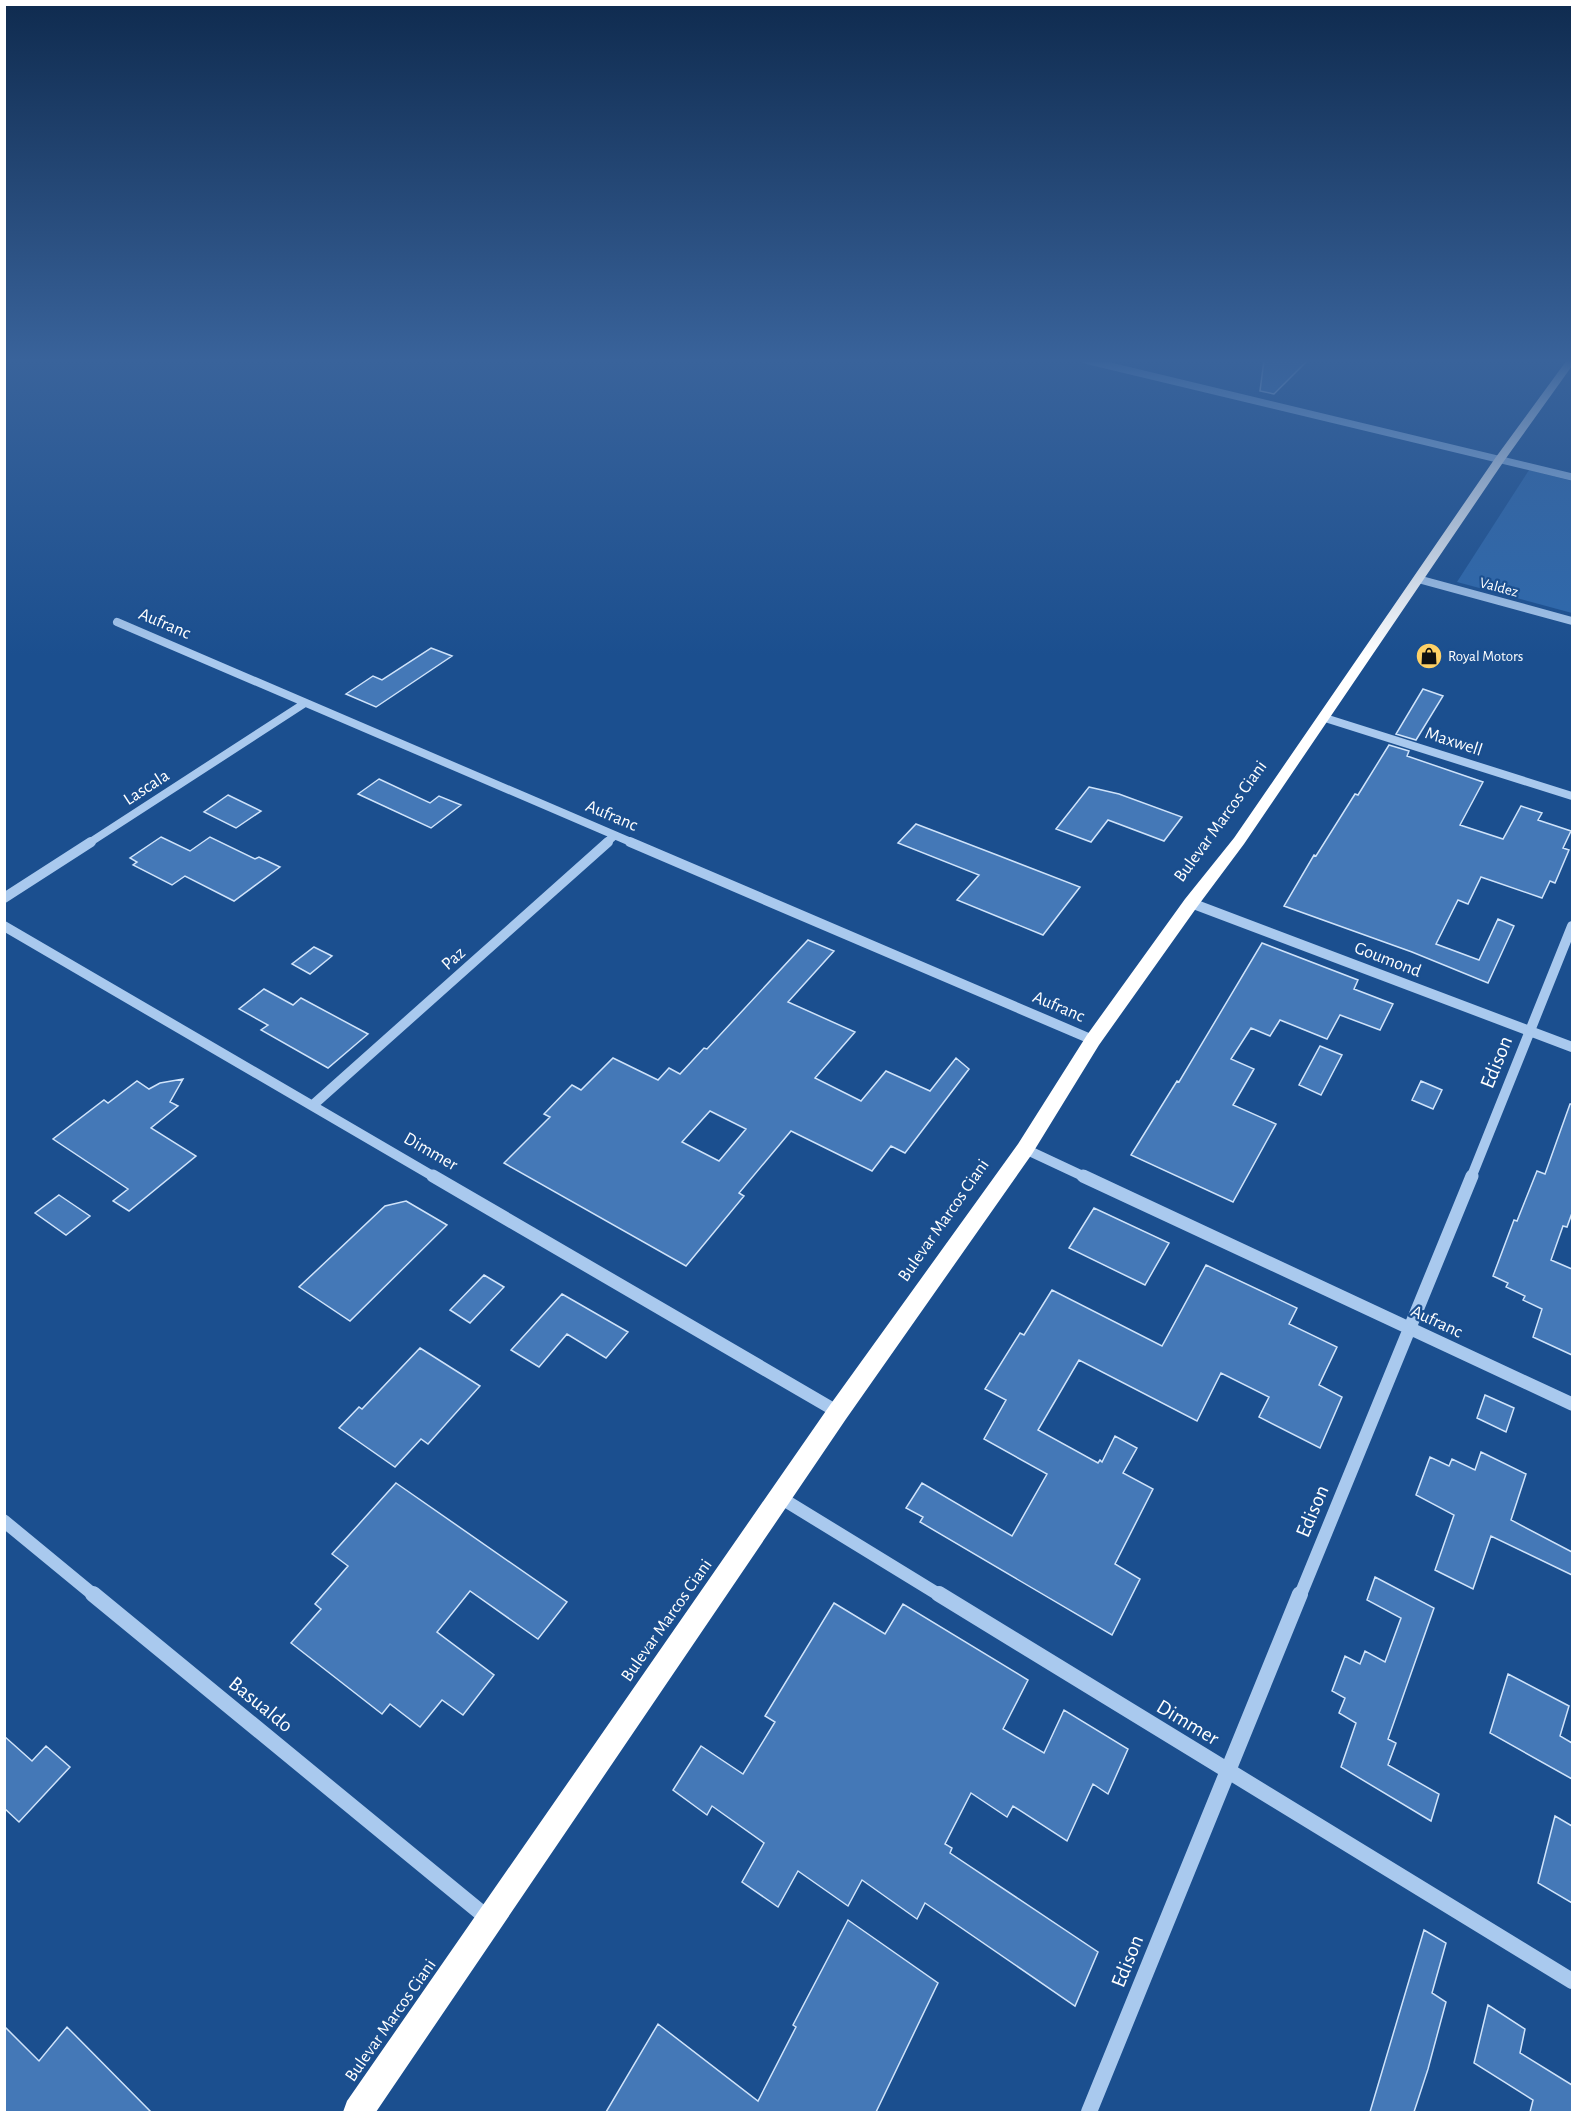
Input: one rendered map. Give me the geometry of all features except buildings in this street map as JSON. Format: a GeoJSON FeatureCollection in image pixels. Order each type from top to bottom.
{"type":"FeatureCollection","features":[{"type":"Feature","properties":{"kind":"highway","name":"Bulevar Marcos Ciani"},"geometry":{"type":"LineString","coordinates":[[358,2112],[838,1412],[1025,1149],[1093,1040],[1191,903],[1239,841],[1500,459]]}},
{"type":"Feature","properties":{"kind":"street"},"geometry":{"type":"LineString","coordinates":[[1500,459],[1572,477]]}},
{"type":"Feature","properties":{"kind":"street","name":"Valdez"},"geometry":{"type":"LineString","coordinates":[[1418,579],[1572,621]]}},
{"type":"Feature","properties":{"kind":"street","name":"Aufranc"},"geometry":{"type":"LineString","coordinates":[[117,622],[1093,1040]]}},
{"type":"Feature","properties":{"kind":"street","name":"Lascala"},"geometry":{"type":"LineString","coordinates":[[4,898],[305,703]]}},
{"type":"Feature","properties":{"kind":"street","name":"Maxwell"},"geometry":{"type":"LineString","coordinates":[[1325,717],[1572,796]]}},
{"type":"Feature","properties":{"kind":"street","name":"Paz"},"geometry":{"type":"LineString","coordinates":[[313,1105],[615,836]]}},
{"type":"Feature","properties":{"kind":"street","name":"Goumond"},"geometry":{"type":"LineString","coordinates":[[1191,903],[1572,1047]]}},
{"type":"Feature","properties":{"kind":"street","name":"Dimmer"},"geometry":{"type":"LineString","coordinates":[[4,926],[838,1412]]}},
{"type":"Feature","properties":{"kind":"street","name":"Edison"},"geometry":{"type":"LineString","coordinates":[[1089,2112],[1227,1770],[1410,1329],[1572,926]]}},
{"type":"Feature","properties":{"kind":"street","name":"Aufranc"},"geometry":{"type":"LineString","coordinates":[[1025,1149],[1572,1404]]}},
{"type":"Feature","properties":{"kind":"street","name":"Dimmer"},"geometry":{"type":"LineString","coordinates":[[781,1498],[1572,1981]]}},
{"type":"Feature","properties":{"kind":"street","name":"Basualdo"},"geometry":{"type":"LineString","coordinates":[[4,1521],[490,1920]]}},
{"type":"Feature","properties":{"kind":"shaded area"},"geometry":{"type":"Polygon","coordinates":[[[1529,470],[1572,481],[1572,613],[1457,582],[1529,470]]]}},
{"type":"Feature","properties":{"kind":"place","name":"Royal Motors"},"geometry":{"type":"Point","coordinates":[1429,656]}}]}
